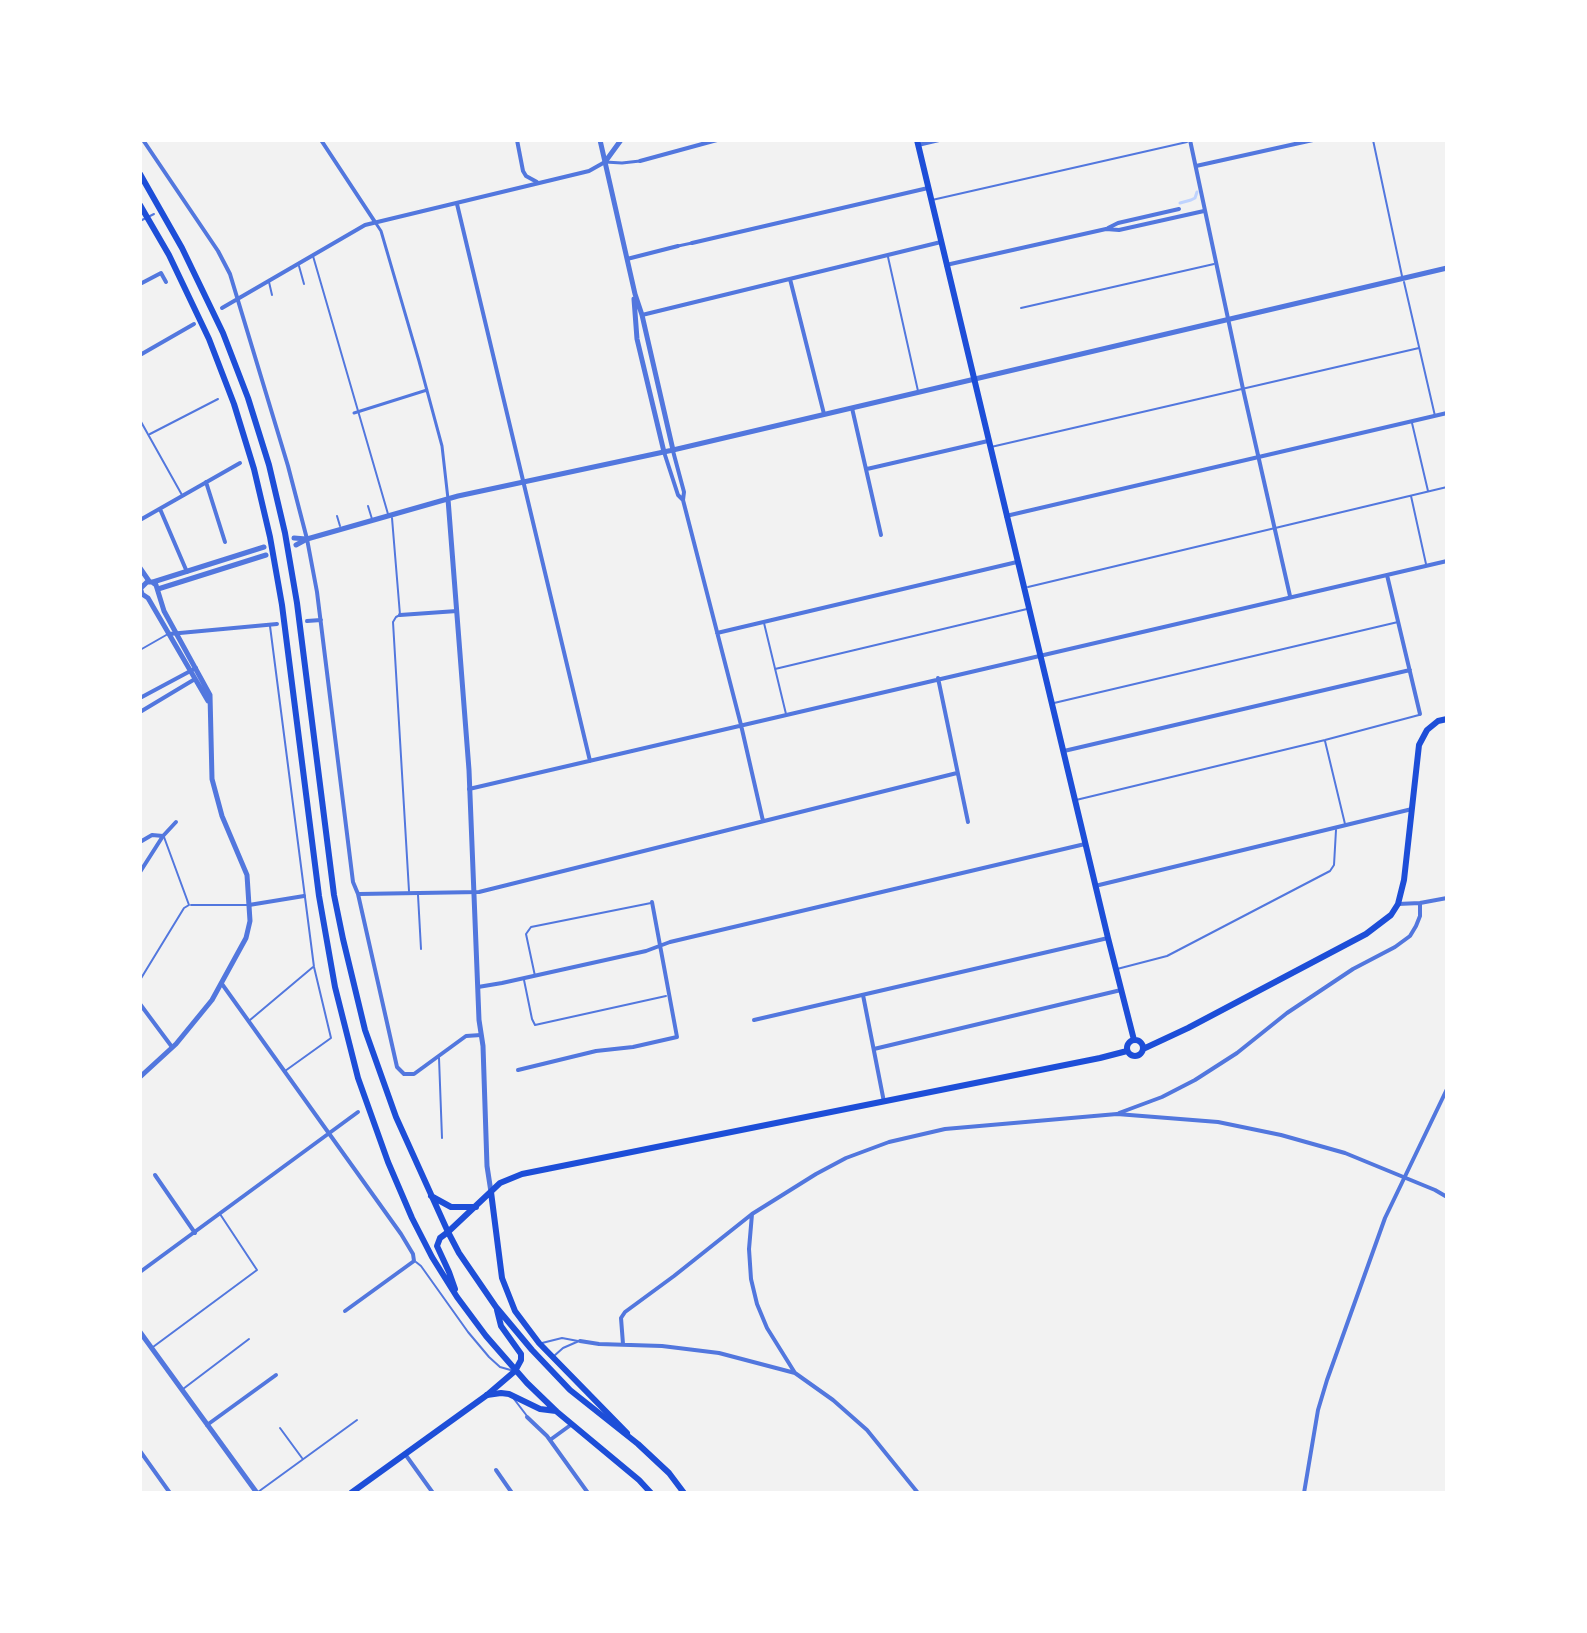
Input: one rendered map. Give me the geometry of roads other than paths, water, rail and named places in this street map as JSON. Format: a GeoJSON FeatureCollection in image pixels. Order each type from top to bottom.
{"type":"FeatureCollection","features":[{"type":"Feature","properties":{"kind":"main road"},"geometry":{"type":"LineString","coordinates":[[917,142],[1134,1040]]}},
{"type":"Feature","properties":{"kind":"main road"},"geometry":{"type":"LineString","coordinates":[[140,174],[196,274],[223,333],[269,465],[293,579],[334,895],[351,975],[379,1074],[448,1232],[496,1307],[570,1390],[638,1444]]}},
{"type":"Feature","properties":{"kind":"main road"},"geometry":{"type":"LineString","coordinates":[[140,205],[196,308],[234,404],[254,469],[270,537],[286,636],[326,942],[358,1078],[393,1174],[423,1240],[457,1297],[515,1371],[651,1493]]}},
{"type":"Feature","properties":{"kind":"main road"},"geometry":{"type":"LineString","coordinates":[[1127,1051],[1136,1056],[1143,1049],[1223,1010],[1383,922],[1398,904],[1404,880],[1419,745],[1427,730],[1438,721],[1447,719]]}},
{"type":"Feature","properties":{"kind":"main road"},"geometry":{"type":"LineString","coordinates":[[1134,1040],[1140,1042],[1143,1049]]}},
{"type":"Feature","properties":{"kind":"main road"},"geometry":{"type":"LineString","coordinates":[[1127,1051],[1128,1044],[1134,1040]]}},
{"type":"Feature","properties":{"kind":"main road"},"geometry":{"type":"LineString","coordinates":[[457,1297],[437,1246],[440,1238],[501,1182],[522,1174],[1127,1051]]}},
{"type":"Feature","properties":{"kind":"main road"},"geometry":{"type":"LineString","coordinates":[[491,1192],[501,1273],[521,1322],[669,1473],[684,1493]]}},
{"type":"Feature","properties":{"kind":"main road"},"geometry":{"type":"LineString","coordinates":[[431,1196],[451,1207],[476,1207]]}},
{"type":"Feature","properties":{"kind":"main road"},"geometry":{"type":"LineString","coordinates":[[351,1493],[487,1395],[515,1371],[521,1354],[501,1326],[496,1307]]}},
{"type":"Feature","properties":{"kind":"main road"},"geometry":{"type":"LineString","coordinates":[[487,1395],[511,1395],[540,1409],[556,1411]]}},
{"type":"Feature","properties":{"kind":"street"},"geometry":{"type":"LineString","coordinates":[[143,140],[225,262],[239,298],[288,466],[317,592],[353,882],[399,1071],[406,1075],[414,1074],[466,1036],[481,1035]]}},
{"type":"Feature","properties":{"kind":"street"},"geometry":{"type":"LineString","coordinates":[[321,140],[381,231],[442,446],[469,789],[487,1166],[491,1192]]}},
{"type":"Feature","properties":{"kind":"street"},"geometry":{"type":"LineString","coordinates":[[517,140],[523,171],[539,184]]}},
{"type":"Feature","properties":{"kind":"street"},"geometry":{"type":"LineString","coordinates":[[600,140],[684,492],[683,500],[763,821]]}},
{"type":"Feature","properties":{"kind":"street"},"geometry":{"type":"LineString","coordinates":[[222,308],[365,225],[593,170],[605,162],[621,140]]}},
{"type":"Feature","properties":{"kind":"street"},"geometry":{"type":"LineString","coordinates":[[605,162],[640,161],[717,140]]}},
{"type":"Feature","properties":{"kind":"street"},"geometry":{"type":"LineString","coordinates":[[917,142],[939,140]]}},
{"type":"Feature","properties":{"kind":"street"},"geometry":{"type":"LineString","coordinates":[[1196,166],[1313,140]]}},
{"type":"Feature","properties":{"kind":"street"},"geometry":{"type":"LineString","coordinates":[[1190,141],[1290,596]]}},
{"type":"Feature","properties":{"kind":"street"},"geometry":{"type":"LineString","coordinates":[[627,259],[928,188]]}},
{"type":"Feature","properties":{"kind":"street"},"geometry":{"type":"LineString","coordinates":[[457,204],[590,761]]}},
{"type":"Feature","properties":{"kind":"street"},"geometry":{"type":"LineString","coordinates":[[946,265],[1179,209]]}},
{"type":"Feature","properties":{"kind":"street"},"geometry":{"type":"LineString","coordinates":[[1106,229],[1119,230],[1204,211]]}},
{"type":"Feature","properties":{"kind":"street"},"geometry":{"type":"LineString","coordinates":[[642,315],[941,242]]}},
{"type":"Feature","properties":{"kind":"street"},"geometry":{"type":"LineString","coordinates":[[295,542],[448,499],[673,450],[1447,268]]}},
{"type":"Feature","properties":{"kind":"street"},"geometry":{"type":"LineString","coordinates":[[140,284],[161,273],[166,282]]}},
{"type":"Feature","properties":{"kind":"street"},"geometry":{"type":"LineString","coordinates":[[790,279],[824,414]]}},
{"type":"Feature","properties":{"kind":"street"},"geometry":{"type":"LineString","coordinates":[[635,294],[637,339],[664,452],[678,495],[683,500]]}},
{"type":"Feature","properties":{"kind":"street"},"geometry":{"type":"LineString","coordinates":[[140,355],[194,324]]}},
{"type":"Feature","properties":{"kind":"street"},"geometry":{"type":"LineString","coordinates":[[354,413],[427,390]]}},
{"type":"Feature","properties":{"kind":"street"},"geometry":{"type":"LineString","coordinates":[[852,408],[881,535]]}},
{"type":"Feature","properties":{"kind":"street"},"geometry":{"type":"LineString","coordinates":[[1006,516],[1447,413]]}},
{"type":"Feature","properties":{"kind":"street"},"geometry":{"type":"LineString","coordinates":[[867,469],[989,444]]}},
{"type":"Feature","properties":{"kind":"street"},"geometry":{"type":"LineString","coordinates":[[140,520],[240,463]]}},
{"type":"Feature","properties":{"kind":"street"},"geometry":{"type":"LineString","coordinates":[[206,482],[225,542]]}},
{"type":"Feature","properties":{"kind":"street"},"geometry":{"type":"LineString","coordinates":[[160,509],[187,572]]}},
{"type":"Feature","properties":{"kind":"street"},"geometry":{"type":"LineString","coordinates":[[140,1077],[173,1047],[207,1007],[246,938],[250,921],[247,875],[222,816],[212,779],[210,695],[173,634],[141,591],[143,584],[264,547]]}},
{"type":"Feature","properties":{"kind":"street"},"geometry":{"type":"LineString","coordinates":[[148,598],[153,598],[157,591],[266,555]]}},
{"type":"Feature","properties":{"kind":"street"},"geometry":{"type":"LineString","coordinates":[[469,789],[1447,561]]}},
{"type":"Feature","properties":{"kind":"street"},"geometry":{"type":"LineString","coordinates":[[717,633],[1017,562]]}},
{"type":"Feature","properties":{"kind":"street"},"geometry":{"type":"LineString","coordinates":[[140,568],[157,591],[173,634]]}},
{"type":"Feature","properties":{"kind":"street"},"geometry":{"type":"LineString","coordinates":[[1387,575],[1420,714]]}},
{"type":"Feature","properties":{"kind":"street"},"geometry":{"type":"LineString","coordinates":[[400,615],[457,611]]}},
{"type":"Feature","properties":{"kind":"street"},"geometry":{"type":"LineString","coordinates":[[307,621],[321,620]]}},
{"type":"Feature","properties":{"kind":"street"},"geometry":{"type":"LineString","coordinates":[[173,634],[277,624]]}},
{"type":"Feature","properties":{"kind":"street"},"geometry":{"type":"LineString","coordinates":[[140,698],[194,670]]}},
{"type":"Feature","properties":{"kind":"street"},"geometry":{"type":"LineString","coordinates":[[1064,751],[1410,670]]}},
{"type":"Feature","properties":{"kind":"street"},"geometry":{"type":"LineString","coordinates":[[140,712],[198,678]]}},
{"type":"Feature","properties":{"kind":"street"},"geometry":{"type":"LineString","coordinates":[[938,678],[968,822]]}},
{"type":"Feature","properties":{"kind":"street"},"geometry":{"type":"LineString","coordinates":[[358,894],[474,892],[957,773]]}},
{"type":"Feature","properties":{"kind":"street"},"geometry":{"type":"LineString","coordinates":[[1095,886],[1412,809]]}},
{"type":"Feature","properties":{"kind":"street"},"geometry":{"type":"LineString","coordinates":[[140,872],[176,822]]}},
{"type":"Feature","properties":{"kind":"street"},"geometry":{"type":"LineString","coordinates":[[140,842],[152,835],[163,836]]}},
{"type":"Feature","properties":{"kind":"street"},"geometry":{"type":"LineString","coordinates":[[478,987],[646,951],[670,942],[1085,844]]}},
{"type":"Feature","properties":{"kind":"street"},"geometry":{"type":"LineString","coordinates":[[249,905],[304,896]]}},
{"type":"Feature","properties":{"kind":"street"},"geometry":{"type":"LineString","coordinates":[[1398,904],[1447,898]]}},
{"type":"Feature","properties":{"kind":"street"},"geometry":{"type":"LineString","coordinates":[[518,1070],[596,1051],[677,1037],[652,902]]}},
{"type":"Feature","properties":{"kind":"street"},"geometry":{"type":"LineString","coordinates":[[1117,1114],[1195,1080],[1353,969],[1395,947],[1410,936],[1416,926],[1420,903]]}},
{"type":"Feature","properties":{"kind":"street"},"geometry":{"type":"LineString","coordinates":[[754,1020],[1108,938]]}},
{"type":"Feature","properties":{"kind":"street"},"geometry":{"type":"LineString","coordinates":[[222,984],[413,1254],[414,1261],[345,1311]]}},
{"type":"Feature","properties":{"kind":"street"},"geometry":{"type":"LineString","coordinates":[[874,1049],[1122,990]]}},
{"type":"Feature","properties":{"kind":"street"},"geometry":{"type":"LineString","coordinates":[[863,995],[884,1102]]}},
{"type":"Feature","properties":{"kind":"street"},"geometry":{"type":"LineString","coordinates":[[140,1004],[173,1047]]}},
{"type":"Feature","properties":{"kind":"street"},"geometry":{"type":"LineString","coordinates":[[1304,1493],[1318,1410],[1327,1380],[1385,1218],[1447,1089]]}},
{"type":"Feature","properties":{"kind":"street"},"geometry":{"type":"LineString","coordinates":[[140,1272],[358,1112]]}},
{"type":"Feature","properties":{"kind":"street"},"geometry":{"type":"LineString","coordinates":[[623,1344],[621,1318],[625,1312],[752,1214],[846,1158],[889,1142],[945,1129],[1117,1114],[1218,1122],[1345,1153],[1447,1197]]}},
{"type":"Feature","properties":{"kind":"street"},"geometry":{"type":"LineString","coordinates":[[155,1175],[195,1233]]}},
{"type":"Feature","properties":{"kind":"street"},"geometry":{"type":"LineString","coordinates":[[752,1214],[749,1249],[757,1304],[767,1328],[795,1373]]}},
{"type":"Feature","properties":{"kind":"street"},"geometry":{"type":"LineString","coordinates":[[140,1332],[257,1493]]}},
{"type":"Feature","properties":{"kind":"street"},"geometry":{"type":"LineString","coordinates":[[580,1341],[719,1353],[795,1373],[833,1400],[867,1430],[918,1493]]}},
{"type":"Feature","properties":{"kind":"street"},"geometry":{"type":"LineString","coordinates":[[207,1425],[276,1375]]}},
{"type":"Feature","properties":{"kind":"street"},"geometry":{"type":"LineString","coordinates":[[527,1417],[550,1440],[588,1493]]}},
{"type":"Feature","properties":{"kind":"street"},"geometry":{"type":"LineString","coordinates":[[550,1440],[572,1424]]}},
{"type":"Feature","properties":{"kind":"street"},"geometry":{"type":"LineString","coordinates":[[140,1451],[170,1493]]}},
{"type":"Feature","properties":{"kind":"street"},"geometry":{"type":"LineString","coordinates":[[405,1454],[433,1493]]}},
{"type":"Feature","properties":{"kind":"street"},"geometry":{"type":"LineString","coordinates":[[496,1470],[512,1493]]}},
{"type":"Feature","properties":{"kind":"lane"},"geometry":{"type":"LineString","coordinates":[[1270,140],[1272,150]]}},
{"type":"Feature","properties":{"kind":"lane"},"geometry":{"type":"LineString","coordinates":[[1373,140],[1435,416]]}},
{"type":"Feature","properties":{"kind":"lane"},"geometry":{"type":"LineString","coordinates":[[931,200],[1190,141]]}},
{"type":"Feature","properties":{"kind":"lane"},"geometry":{"type":"LineString","coordinates":[[140,221],[154,214]]}},
{"type":"Feature","properties":{"kind":"lane"},"geometry":{"type":"LineString","coordinates":[[313,256],[390,515],[400,615],[393,622],[409,892]]}},
{"type":"Feature","properties":{"kind":"lane"},"geometry":{"type":"LineString","coordinates":[[888,256],[918,392]]}},
{"type":"Feature","properties":{"kind":"lane"},"geometry":{"type":"LineString","coordinates":[[1021,308],[1216,263]]}},
{"type":"Feature","properties":{"kind":"lane"},"geometry":{"type":"LineString","coordinates":[[299,264],[304,284]]}},
{"type":"Feature","properties":{"kind":"lane"},"geometry":{"type":"LineString","coordinates":[[268,281],[272,295]]}},
{"type":"Feature","properties":{"kind":"lane"},"geometry":{"type":"LineString","coordinates":[[989,444],[1419,348]]}},
{"type":"Feature","properties":{"kind":"lane"},"geometry":{"type":"LineString","coordinates":[[149,435],[218,399]]}},
{"type":"Feature","properties":{"kind":"lane"},"geometry":{"type":"LineString","coordinates":[[140,420],[183,496]]}},
{"type":"Feature","properties":{"kind":"lane"},"geometry":{"type":"LineString","coordinates":[[1412,422],[1428,492]]}},
{"type":"Feature","properties":{"kind":"lane"},"geometry":{"type":"LineString","coordinates":[[1024,588],[1447,487]]}},
{"type":"Feature","properties":{"kind":"lane"},"geometry":{"type":"LineString","coordinates":[[1411,496],[1427,565]]}},
{"type":"Feature","properties":{"kind":"lane"},"geometry":{"type":"LineString","coordinates":[[368,506],[372,520]]}},
{"type":"Feature","properties":{"kind":"lane"},"geometry":{"type":"LineString","coordinates":[[337,516],[341,529]]}},
{"type":"Feature","properties":{"kind":"lane"},"geometry":{"type":"LineString","coordinates":[[775,669],[1030,609]]}},
{"type":"Feature","properties":{"kind":"lane"},"geometry":{"type":"LineString","coordinates":[[763,622],[786,714]]}},
{"type":"Feature","properties":{"kind":"lane"},"geometry":{"type":"LineString","coordinates":[[1053,704],[1399,622]]}},
{"type":"Feature","properties":{"kind":"lane"},"geometry":{"type":"LineString","coordinates":[[269,625],[314,967],[331,1038],[285,1071]]}},
{"type":"Feature","properties":{"kind":"lane"},"geometry":{"type":"LineString","coordinates":[[140,650],[173,634]]}},
{"type":"Feature","properties":{"kind":"lane"},"geometry":{"type":"LineString","coordinates":[[1075,800],[1420,714]]}},
{"type":"Feature","properties":{"kind":"lane"},"geometry":{"type":"LineString","coordinates":[[1325,740],[1345,825]]}},
{"type":"Feature","properties":{"kind":"lane"},"geometry":{"type":"LineString","coordinates":[[1116,969],[1167,956],[1330,871],[1334,865],[1337,827]]}},
{"type":"Feature","properties":{"kind":"lane"},"geometry":{"type":"LineString","coordinates":[[163,836],[189,905]]}},
{"type":"Feature","properties":{"kind":"lane"},"geometry":{"type":"LineString","coordinates":[[418,894],[421,949]]}},
{"type":"Feature","properties":{"kind":"lane"},"geometry":{"type":"LineString","coordinates":[[535,976],[526,934],[531,927],[652,902]]}},
{"type":"Feature","properties":{"kind":"lane"},"geometry":{"type":"LineString","coordinates":[[140,980],[184,908],[189,905],[249,905]]}},
{"type":"Feature","properties":{"kind":"lane"},"geometry":{"type":"LineString","coordinates":[[249,1021],[314,967]]}},
{"type":"Feature","properties":{"kind":"lane"},"geometry":{"type":"LineString","coordinates":[[523,978],[535,1025],[669,996]]}},
{"type":"Feature","properties":{"kind":"lane"},"geometry":{"type":"LineString","coordinates":[[439,1056],[442,1138]]}},
{"type":"Feature","properties":{"kind":"lane"},"geometry":{"type":"LineString","coordinates":[[152,1348],[257,1270],[220,1214]]}},
{"type":"Feature","properties":{"kind":"lane"},"geometry":{"type":"LineString","coordinates":[[414,1261],[421,1266],[489,1357],[500,1367],[515,1371]]}},
{"type":"Feature","properties":{"kind":"lane"},"geometry":{"type":"LineString","coordinates":[[539,1343],[562,1338],[580,1341]]}},
{"type":"Feature","properties":{"kind":"lane"},"geometry":{"type":"LineString","coordinates":[[182,1390],[249,1339]]}},
{"type":"Feature","properties":{"kind":"lane"},"geometry":{"type":"LineString","coordinates":[[553,1357],[566,1346],[580,1341]]}},
{"type":"Feature","properties":{"kind":"lane"},"geometry":{"type":"LineString","coordinates":[[511,1395],[527,1417]]}},
{"type":"Feature","properties":{"kind":"lane"},"geometry":{"type":"LineString","coordinates":[[257,1493],[357,1420]]}},
{"type":"Feature","properties":{"kind":"lane"},"geometry":{"type":"LineString","coordinates":[[280,1428],[303,1459]]}},
{"type":"Feature","properties":{"kind":"waterway"},"geometry":{"type":"LineString","coordinates":[[1180,203],[1195,198],[1197,192]]}}]}
